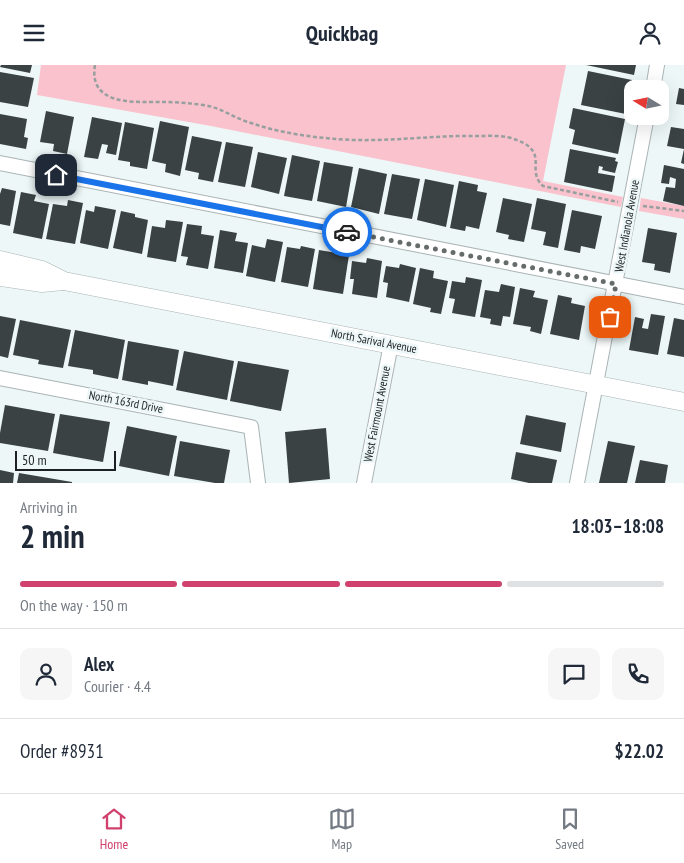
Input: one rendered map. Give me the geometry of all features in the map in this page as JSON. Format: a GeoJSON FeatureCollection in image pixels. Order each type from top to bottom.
{"type":"FeatureCollection","features":[{"type":"Feature","properties":{"kind":"street"},"geometry":{"type":"LineString","coordinates":[[654,80],[657,65]]}},
{"type":"Feature","properties":{"kind":"street","name":"West Indianola Avenue"},"geometry":{"type":"LineString","coordinates":[[578,483],[645,125]]}},
{"type":"Feature","properties":{"kind":"street"},"geometry":{"type":"LineString","coordinates":[[0,163],[684,297]]}},
{"type":"Feature","properties":{"kind":"street","name":"North Sarival Avenue"},"geometry":{"type":"LineString","coordinates":[[0,260],[42,270],[64,281],[684,401]]}},
{"type":"Feature","properties":{"kind":"street","name":"North Sarival Avenue"},"geometry":{"type":"LineString","coordinates":[[0,277],[42,283],[64,281]]}},
{"type":"Feature","properties":{"kind":"street","name":"West Fairmount Avenue"},"geometry":{"type":"LineString","coordinates":[[364,483],[390,344]]}},
{"type":"Feature","properties":{"kind":"street","name":"North 163rd Drive"},"geometry":{"type":"LineString","coordinates":[[0,378],[251,427],[258,483]]}},
{"type":"Feature","properties":{"kind":"path"},"geometry":{"type":"LineString","coordinates":[[94,65],[94,77],[98,87],[104,93],[116,99],[131,102],[172,102],[212,106],[249,123],[293,133],[358,140],[412,139],[450,135],[508,137],[525,144],[534,151],[536,176],[542,186],[630,205],[684,211]]}},
{"type":"Feature","properties":{"kind":"shaded area"},"geometry":{"type":"Polygon","coordinates":[[[41,65],[566,65],[543,181],[623,197],[621,207],[211,126],[37,95],[41,65]]]}},
{"type":"Feature","properties":{"kind":"shaded area"},"geometry":{"type":"Polygon","coordinates":[[[641,198],[684,206],[684,219],[639,211],[641,198]]]}},
{"type":"Feature","properties":{"kind":"building"},"geometry":{"type":"Polygon","coordinates":[[[1,65],[32,65],[30,73],[0,67],[1,65]]]}},
{"type":"Feature","properties":{"kind":"building"},"geometry":{"type":"Polygon","coordinates":[[[586,65],[636,65],[634,75],[586,65]]]}},
{"type":"Feature","properties":{"kind":"building"},"geometry":{"type":"Polygon","coordinates":[[[588,71],[632,80],[624,80],[624,114],[581,105],[588,71]]]}},
{"type":"Feature","properties":{"kind":"building"},"geometry":{"type":"Polygon","coordinates":[[[0,72],[34,78],[28,107],[0,102],[0,72]]]}},
{"type":"Feature","properties":{"kind":"building"},"geometry":{"type":"Polygon","coordinates":[[[679,88],[684,89],[684,105],[676,104],[679,88]]]}},
{"type":"Feature","properties":{"kind":"building"},"geometry":{"type":"Polygon","coordinates":[[[573,108],[624,119],[618,154],[572,144],[575,130],[569,128],[573,108]]]}},
{"type":"Feature","properties":{"kind":"building"},"geometry":{"type":"Polygon","coordinates":[[[46,111],[74,117],[67,154],[53,151],[54,144],[40,142],[46,111]]]}},
{"type":"Feature","properties":{"kind":"building"},"geometry":{"type":"Polygon","coordinates":[[[0,114],[27,119],[24,137],[28,138],[26,149],[0,144],[0,114]]]}},
{"type":"Feature","properties":{"kind":"building"},"geometry":{"type":"Polygon","coordinates":[[[92,117],[122,123],[116,155],[106,153],[108,145],[102,144],[98,159],[84,157],[92,117]]]}},
{"type":"Feature","properties":{"kind":"building"},"geometry":{"type":"Polygon","coordinates":[[[160,121],[189,127],[180,176],[165,172],[166,164],[152,161],[160,121]]]}},
{"type":"Feature","properties":{"kind":"building"},"geometry":{"type":"Polygon","coordinates":[[[125,122],[154,128],[147,169],[130,166],[130,162],[118,160],[125,122]]]}},
{"type":"Feature","properties":{"kind":"building"},"geometry":{"type":"Polygon","coordinates":[[[671,127],[684,129],[684,149],[667,146],[671,127]]]}},
{"type":"Feature","properties":{"kind":"building"},"geometry":{"type":"Polygon","coordinates":[[[192,136],[222,142],[213,182],[198,179],[199,173],[185,170],[192,136]]]}},
{"type":"Feature","properties":{"kind":"building"},"geometry":{"type":"Polygon","coordinates":[[[226,142],[253,147],[245,187],[218,182],[226,142]]]}},
{"type":"Feature","properties":{"kind":"building"},"geometry":{"type":"Polygon","coordinates":[[[570,149],[616,158],[615,161],[618,162],[615,173],[602,170],[603,167],[599,166],[598,173],[615,176],[612,192],[564,182],[570,149]]]}},
{"type":"Feature","properties":{"kind":"building"},"geometry":{"type":"Polygon","coordinates":[[[684,149],[684,164],[681,163],[684,149]]]}},
{"type":"Feature","properties":{"kind":"building"},"geometry":{"type":"Polygon","coordinates":[[[258,152],[287,158],[279,194],[251,187],[258,152]]]}},
{"type":"Feature","properties":{"kind":"building"},"geometry":{"type":"Polygon","coordinates":[[[292,155],[320,161],[312,201],[284,196],[292,155]]]}},
{"type":"Feature","properties":{"kind":"building"},"geometry":{"type":"Polygon","coordinates":[[[324,162],[353,167],[346,207],[317,201],[324,162]]]}},
{"type":"Feature","properties":{"kind":"building"},"geometry":{"type":"Polygon","coordinates":[[[664,165],[684,169],[684,206],[663,201],[666,187],[675,188],[676,179],[670,177],[669,184],[661,183],[664,165]]]}},
{"type":"Feature","properties":{"kind":"building"},"geometry":{"type":"Polygon","coordinates":[[[359,168],[387,174],[379,214],[351,207],[359,168]]]}},
{"type":"Feature","properties":{"kind":"building"},"geometry":{"type":"Polygon","coordinates":[[[392,174],[420,179],[412,219],[384,214],[392,174]]]}},
{"type":"Feature","properties":{"kind":"building"},"geometry":{"type":"Polygon","coordinates":[[[425,179],[454,185],[446,227],[417,220],[425,179]]]}},
{"type":"Feature","properties":{"kind":"building"},"geometry":{"type":"Polygon","coordinates":[[[459,181],[478,185],[477,191],[487,193],[479,229],[466,226],[465,231],[450,228],[459,181]]]}},
{"type":"Feature","properties":{"kind":"building"},"geometry":{"type":"Polygon","coordinates":[[[2,188],[16,191],[10,226],[0,224],[0,194],[2,188]]]}},
{"type":"Feature","properties":{"kind":"building"},"geometry":{"type":"Polygon","coordinates":[[[21,192],[36,195],[34,201],[49,204],[42,239],[13,233],[21,192]]]}},
{"type":"Feature","properties":{"kind":"building"},"geometry":{"type":"Polygon","coordinates":[[[503,198],[532,204],[524,242],[508,239],[509,235],[496,232],[503,198]]]}},
{"type":"Feature","properties":{"kind":"building"},"geometry":{"type":"Polygon","coordinates":[[[537,198],[566,204],[558,248],[543,245],[546,232],[531,229],[537,198]]]}},
{"type":"Feature","properties":{"kind":"building"},"geometry":{"type":"Polygon","coordinates":[[[68,200],[83,203],[75,244],[46,239],[53,204],[67,206],[68,200]]]}},
{"type":"Feature","properties":{"kind":"building"},"geometry":{"type":"Polygon","coordinates":[[[95,206],[116,210],[108,249],[80,243],[86,210],[94,212],[95,206]]]}},
{"type":"Feature","properties":{"kind":"building"},"geometry":{"type":"Polygon","coordinates":[[[572,210],[602,216],[595,249],[581,246],[580,253],[564,250],[572,210]]]}},
{"type":"Feature","properties":{"kind":"building"},"geometry":{"type":"Polygon","coordinates":[[[121,211],[135,214],[135,217],[148,220],[142,254],[113,248],[121,211]]]}},
{"type":"Feature","properties":{"kind":"building"},"geometry":{"type":"Polygon","coordinates":[[[166,220],[183,222],[176,262],[147,257],[152,226],[165,228],[166,220]]]}},
{"type":"Feature","properties":{"kind":"building"},"geometry":{"type":"Polygon","coordinates":[[[187,224],[202,226],[201,234],[214,236],[208,269],[186,265],[188,257],[181,256],[187,224]]]}},
{"type":"Feature","properties":{"kind":"building"},"geometry":{"type":"Polygon","coordinates":[[[648,228],[677,233],[670,273],[654,270],[655,264],[642,262],[648,228]]]}},
{"type":"Feature","properties":{"kind":"building"},"geometry":{"type":"Polygon","coordinates":[[[220,230],[237,233],[235,241],[248,243],[243,273],[214,268],[220,230]]]}},
{"type":"Feature","properties":{"kind":"building"},"geometry":{"type":"Polygon","coordinates":[[[267,239],[283,242],[275,282],[246,276],[252,245],[265,248],[267,239]]]}},
{"type":"Feature","properties":{"kind":"building"},"geometry":{"type":"Polygon","coordinates":[[[301,246],[315,249],[308,287],[281,282],[287,247],[300,249],[301,246]]]}},
{"type":"Feature","properties":{"kind":"building"},"geometry":{"type":"Polygon","coordinates":[[[319,250],[349,255],[343,294],[313,289],[319,250]]]}},
{"type":"Feature","properties":{"kind":"building"},"geometry":{"type":"Polygon","coordinates":[[[367,258],[382,261],[377,298],[352,294],[354,279],[350,279],[352,261],[366,263],[367,258]]]}},
{"type":"Feature","properties":{"kind":"building"},"geometry":{"type":"Polygon","coordinates":[[[400,264],[416,268],[409,302],[386,297],[388,283],[383,282],[386,266],[399,268],[400,264]]]}},
{"type":"Feature","properties":{"kind":"building"},"geometry":{"type":"Polygon","coordinates":[[[420,268],[434,271],[433,278],[448,281],[441,314],[430,312],[431,308],[413,304],[420,268]]]}},
{"type":"Feature","properties":{"kind":"building"},"geometry":{"type":"Polygon","coordinates":[[[466,277],[482,280],[475,317],[452,313],[455,299],[449,298],[452,281],[465,283],[466,277]]]}},
{"type":"Feature","properties":{"kind":"building"},"geometry":{"type":"Polygon","coordinates":[[[501,284],[515,287],[510,317],[503,316],[501,326],[490,324],[491,319],[480,317],[485,290],[499,292],[501,284]]]}},
{"type":"Feature","properties":{"kind":"building"},"geometry":{"type":"Polygon","coordinates":[[[520,288],[535,291],[533,297],[548,300],[541,334],[530,331],[531,327],[513,324],[520,288]]]}},
{"type":"Feature","properties":{"kind":"building"},"geometry":{"type":"Polygon","coordinates":[[[558,295],[572,298],[571,303],[585,306],[579,340],[550,334],[558,295]]]}},
{"type":"Feature","properties":{"kind":"building"},"geometry":{"type":"Polygon","coordinates":[[[651,314],[665,316],[658,355],[629,350],[635,317],[644,319],[642,328],[648,329],[651,314]]]}},
{"type":"Feature","properties":{"kind":"building"},"geometry":{"type":"Polygon","coordinates":[[[0,316],[16,319],[8,358],[0,356],[0,316]]]}},
{"type":"Feature","properties":{"kind":"building"},"geometry":{"type":"Polygon","coordinates":[[[674,318],[684,320],[684,357],[667,354],[674,318]]]}},
{"type":"Feature","properties":{"kind":"building"},"geometry":{"type":"Polygon","coordinates":[[[20,320],[71,330],[63,368],[38,364],[39,360],[13,355],[20,320]]]}},
{"type":"Feature","properties":{"kind":"building"},"geometry":{"type":"Polygon","coordinates":[[[75,330],[125,340],[118,379],[93,374],[93,370],[68,366],[75,330]]]}},
{"type":"Feature","properties":{"kind":"building"},"geometry":{"type":"Polygon","coordinates":[[[128,341],[179,350],[173,386],[148,381],[148,385],[122,380],[128,341]]]}},
{"type":"Feature","properties":{"kind":"building"},"geometry":{"type":"Polygon","coordinates":[[[184,351],[234,361],[227,400],[176,390],[184,351]]]}},
{"type":"Feature","properties":{"kind":"building"},"geometry":{"type":"Polygon","coordinates":[[[238,361],[289,370],[281,411],[230,401],[238,361]]]}},
{"type":"Feature","properties":{"kind":"building"},"geometry":{"type":"Polygon","coordinates":[[[5,405],[55,414],[48,451],[0,443],[5,405]]]}},
{"type":"Feature","properties":{"kind":"building"},"geometry":{"type":"Polygon","coordinates":[[[60,414],[110,422],[103,462],[53,453],[60,414]]]}},
{"type":"Feature","properties":{"kind":"building"},"geometry":{"type":"Polygon","coordinates":[[[526,415],[566,423],[561,452],[520,444],[526,415]]]}},
{"type":"Feature","properties":{"kind":"building"},"geometry":{"type":"Polygon","coordinates":[[[127,426],[177,436],[169,476],[119,466],[127,426]]]}},
{"type":"Feature","properties":{"kind":"building"},"geometry":{"type":"Polygon","coordinates":[[[326,428],[330,479],[289,483],[285,432],[326,428]]]}},
{"type":"Feature","properties":{"kind":"building"},"geometry":{"type":"Polygon","coordinates":[[[180,441],[230,450],[224,483],[174,476],[180,441]]]}},
{"type":"Feature","properties":{"kind":"building"},"geometry":{"type":"Polygon","coordinates":[[[608,441],[635,446],[627,483],[599,483],[608,441]]]}},
{"type":"Feature","properties":{"kind":"building"},"geometry":{"type":"Polygon","coordinates":[[[516,452],[557,460],[552,483],[529,483],[511,479],[516,452]]]}},
{"type":"Feature","properties":{"kind":"building"},"geometry":{"type":"Polygon","coordinates":[[[640,460],[668,465],[665,483],[635,483],[640,460]]]}},
{"type":"Feature","properties":{"kind":"building"},"geometry":{"type":"Polygon","coordinates":[[[0,470],[14,473],[13,483],[0,483],[0,470]]]}},
{"type":"Feature","properties":{"kind":"building"},"geometry":{"type":"Polygon","coordinates":[[[19,473],[72,482],[72,483],[17,483],[19,473]]]}},
{"type":"Feature","properties":{"kind":"way so far"},"geometry":{"type":"LineString","coordinates":[[347,232],[616,284],[610,317]]}},
{"type":"Feature","properties":{"kind":"route"},"geometry":{"type":"LineString","coordinates":[[56,175],[347,232]]}}]}
